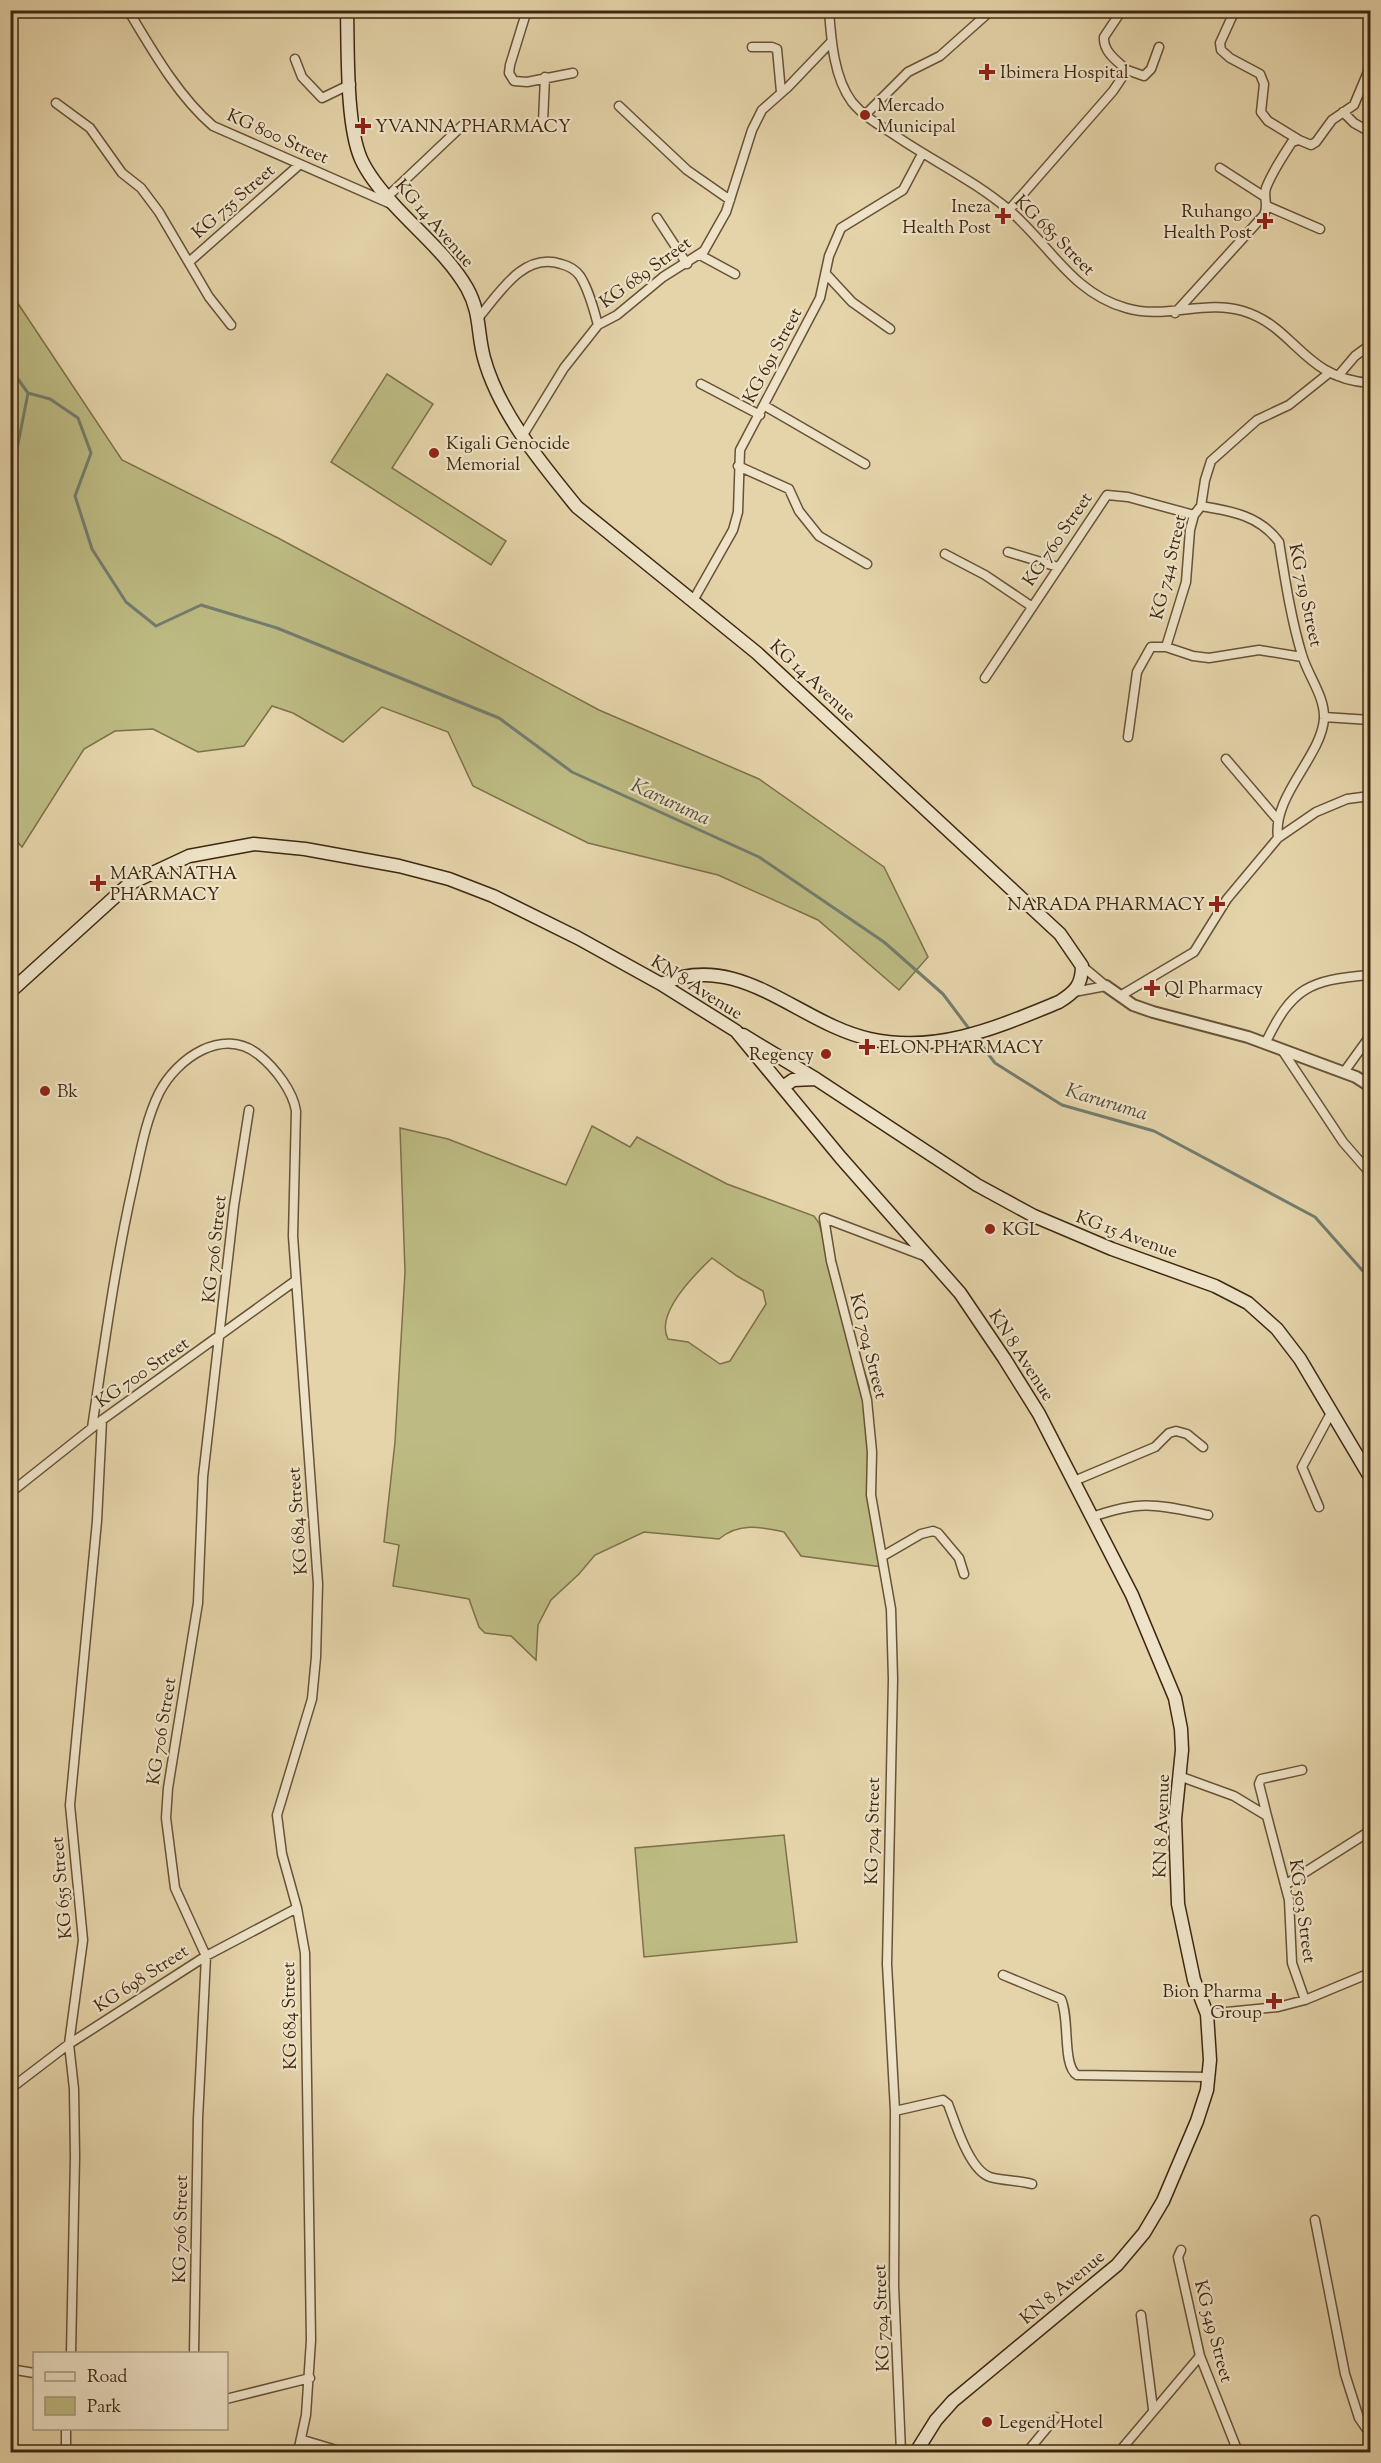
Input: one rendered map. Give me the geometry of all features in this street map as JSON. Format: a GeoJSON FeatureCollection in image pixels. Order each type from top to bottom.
{"type":"FeatureCollection","features":[{"type":"Feature","properties":{"kind":"main road","name":"KG 14 Avenue"},"geometry":{"type":"LineString","coordinates":[[347,10],[351,84],[360,157],[369,174],[391,201],[455,269],[480,316],[484,359],[500,398],[523,435],[578,507],[694,599],[757,653],[1060,934],[1083,966]]}},
{"type":"Feature","properties":{"kind":"main road","name":"KN 8 Avenue"},"geometry":{"type":"LineString","coordinates":[[10,992],[129,884],[189,856],[254,844],[317,851],[449,879],[493,896],[661,984],[736,1031],[798,1103],[841,1158],[960,1293],[1039,1414],[1132,1595],[1175,1698],[1181,1729],[1175,1819],[1178,1904],[1194,1980],[1207,2014],[1210,2060],[1208,2077],[1203,2101],[1184,2154],[1163,2201],[1144,2233],[1117,2265],[953,2401],[936,2420],[916,2452]]}},
{"type":"Feature","properties":{"kind":"main road"},"geometry":{"type":"LineString","coordinates":[[661,984],[682,976],[693,975],[734,979],[861,1037],[905,1043],[958,1039],[1024,1017],[1074,992],[1080,984],[1083,966]]}},
{"type":"Feature","properties":{"kind":"main road","name":"KG 15 Avenue"},"geometry":{"type":"LineString","coordinates":[[736,1031],[794,1065],[977,1185],[1034,1216],[1075,1235],[1215,1286],[1248,1303],[1277,1329],[1289,1344],[1371,1477]]}},
{"type":"Feature","properties":{"kind":"main road"},"geometry":{"type":"LineString","coordinates":[[771,1073],[794,1065]]}},
{"type":"Feature","properties":{"kind":"main road"},"geometry":{"type":"LineString","coordinates":[[783,1087],[794,1080],[813,1079]]}},
{"type":"Feature","properties":{"kind":"main road"},"geometry":{"type":"LineString","coordinates":[[798,1103],[813,1079]]}},
{"type":"Feature","properties":{"kind":"main road"},"geometry":{"type":"LineString","coordinates":[[10,1085],[10,1098]]}},
{"type":"Feature","properties":{"kind":"street","name":"KG 800 Street"},"geometry":{"type":"LineString","coordinates":[[128,10],[201,115],[226,134],[391,201]]}},
{"type":"Feature","properties":{"kind":"street"},"geometry":{"type":"LineString","coordinates":[[527,10],[509,73],[514,81],[527,82],[573,73]]}},
{"type":"Feature","properties":{"kind":"street","name":"KG 685 Street"},"geometry":{"type":"LineString","coordinates":[[829,10],[831,42],[842,81],[852,101],[865,115],[922,154],[946,166],[1009,210],[1065,271],[1099,298],[1143,312],[1174,313],[1191,309],[1243,311],[1277,328],[1296,349],[1333,375],[1371,383]]}},
{"type":"Feature","properties":{"kind":"street"},"geometry":{"type":"LineString","coordinates":[[1122,10],[1104,38],[1103,43],[1110,55],[1127,70],[1144,76],[1148,73],[1159,47]]}},
{"type":"Feature","properties":{"kind":"street"},"geometry":{"type":"LineString","coordinates":[[1235,10],[1220,43],[1221,50],[1230,58],[1260,74],[1264,84],[1261,112],[1269,121],[1299,140],[1311,145],[1316,142],[1332,120],[1354,105],[1371,67]]}},
{"type":"Feature","properties":{"kind":"street"},"geometry":{"type":"LineString","coordinates":[[865,115],[908,72],[940,56],[987,12]]}},
{"type":"Feature","properties":{"kind":"street","name":"KG 689 Street"},"geometry":{"type":"LineString","coordinates":[[523,435],[564,368],[598,325],[617,315],[663,278],[700,255],[726,212],[752,130],[765,105],[782,92],[831,42]]}},
{"type":"Feature","properties":{"kind":"street"},"geometry":{"type":"LineString","coordinates":[[752,47],[772,46],[777,50],[782,92]]}},
{"type":"Feature","properties":{"kind":"street"},"geometry":{"type":"LineString","coordinates":[[295,58],[302,77],[322,98],[351,84]]}},
{"type":"Feature","properties":{"kind":"street"},"geometry":{"type":"LineString","coordinates":[[1009,210],[1113,90],[1127,70]]}},
{"type":"Feature","properties":{"kind":"street"},"geometry":{"type":"LineString","coordinates":[[543,122],[544,77]]}},
{"type":"Feature","properties":{"kind":"street"},"geometry":{"type":"LineString","coordinates":[[56,103],[90,128],[122,172],[141,188],[159,212],[209,297],[231,325]]}},
{"type":"Feature","properties":{"kind":"street"},"geometry":{"type":"LineString","coordinates":[[619,106],[687,170],[730,200]]}},
{"type":"Feature","properties":{"kind":"street"},"geometry":{"type":"LineString","coordinates":[[1343,112],[1354,123],[1371,132]]}},
{"type":"Feature","properties":{"kind":"street"},"geometry":{"type":"LineString","coordinates":[[391,201],[465,123]]}},
{"type":"Feature","properties":{"kind":"street"},"geometry":{"type":"LineString","coordinates":[[1174,313],[1264,215],[1267,187],[1288,147],[1292,142],[1299,140]]}},
{"type":"Feature","properties":{"kind":"street","name":"KG 691 Street"},"geometry":{"type":"LineString","coordinates":[[694,599],[733,530],[738,512],[740,450],[820,298],[827,275],[829,256],[841,228],[903,190],[922,154]]}},
{"type":"Feature","properties":{"kind":"street","name":"KG 755 Street"},"geometry":{"type":"LineString","coordinates":[[189,262],[299,165]]}},
{"type":"Feature","properties":{"kind":"street"},"geometry":{"type":"LineString","coordinates":[[1220,168],[1266,202],[1320,229]]}},
{"type":"Feature","properties":{"kind":"street"},"geometry":{"type":"LineString","coordinates":[[657,218],[687,264]]}},
{"type":"Feature","properties":{"kind":"street"},"geometry":{"type":"LineString","coordinates":[[700,255],[735,274]]}},
{"type":"Feature","properties":{"kind":"street"},"geometry":{"type":"LineString","coordinates":[[480,316],[508,281],[531,264],[548,261],[572,268],[580,276],[598,325]]}},
{"type":"Feature","properties":{"kind":"street"},"geometry":{"type":"LineString","coordinates":[[827,275],[852,302],[890,329]]}},
{"type":"Feature","properties":{"kind":"street","name":"KG 744 Street"},"geometry":{"type":"LineString","coordinates":[[1128,737],[1142,660],[1151,647],[1166,647],[1182,599],[1190,559],[1190,530],[1194,515],[1201,506],[1211,461],[1257,420],[1289,405],[1371,345]]}},
{"type":"Feature","properties":{"kind":"street"},"geometry":{"type":"LineString","coordinates":[[701,384],[762,410],[866,464]]}},
{"type":"Feature","properties":{"kind":"street"},"geometry":{"type":"LineString","coordinates":[[738,466],[789,489],[799,511],[819,536],[867,564]]}},
{"type":"Feature","properties":{"kind":"street","name":"KG 760 Street"},"geometry":{"type":"LineString","coordinates":[[985,678],[1031,606],[1109,494],[1194,515]]}},
{"type":"Feature","properties":{"kind":"street","name":"KG 719 Street"},"geometry":{"type":"LineString","coordinates":[[1201,506],[1252,517],[1268,527],[1280,542],[1302,657],[1316,684],[1324,717]]}},
{"type":"Feature","properties":{"kind":"street"},"geometry":{"type":"LineString","coordinates":[[1008,552],[1058,567]]}},
{"type":"Feature","properties":{"kind":"street"},"geometry":{"type":"LineString","coordinates":[[945,554],[984,574],[1031,606]]}},
{"type":"Feature","properties":{"kind":"street"},"geometry":{"type":"LineString","coordinates":[[1166,647],[1193,656],[1209,658],[1259,650],[1302,657]]}},
{"type":"Feature","properties":{"kind":"street"},"geometry":{"type":"LineString","coordinates":[[1278,838],[1278,820],[1319,734],[1324,717],[1371,720]]}},
{"type":"Feature","properties":{"kind":"street"},"geometry":{"type":"LineString","coordinates":[[1226,759],[1278,820]]}},
{"type":"Feature","properties":{"kind":"street"},"geometry":{"type":"LineString","coordinates":[[1120,996],[1194,951],[1227,899],[1278,838],[1316,812],[1347,799],[1371,796]]}},
{"type":"Feature","properties":{"kind":"street"},"geometry":{"type":"LineString","coordinates":[[1083,966],[1106,986],[1134,1005],[1265,1044],[1344,1072],[1371,1086]]}},
{"type":"Feature","properties":{"kind":"street"},"geometry":{"type":"LineString","coordinates":[[1265,1044],[1279,1015],[1301,992],[1324,981],[1371,975]]}},
{"type":"Feature","properties":{"kind":"street"},"geometry":{"type":"LineString","coordinates":[[1074,992],[1106,986]]}},
{"type":"Feature","properties":{"kind":"street"},"geometry":{"type":"LineString","coordinates":[[1344,1072],[1371,1036]]}},
{"type":"Feature","properties":{"kind":"street","name":"KG 684 Street"},"geometry":{"type":"LineString","coordinates":[[92,1428],[123,1229],[144,1137],[156,1101],[174,1071],[204,1048],[226,1043],[252,1050],[272,1068],[294,1099],[296,1111],[293,1236],[295,1281],[318,1584],[316,1657],[312,1699],[277,1815],[282,1854],[297,1908],[304,1953],[310,2379],[303,2440],[298,2452]]}},
{"type":"Feature","properties":{"kind":"street"},"geometry":{"type":"LineString","coordinates":[[1282,1050],[1343,1142],[1371,1173]]}},
{"type":"Feature","properties":{"kind":"street","name":"KG 706 Street"},"geometry":{"type":"LineString","coordinates":[[194,2352],[198,2119],[206,1956],[175,1888],[166,1818],[168,1788],[198,1603],[203,1477],[234,1206],[249,1110]]}},
{"type":"Feature","properties":{"kind":"street","name":"KG 704 Street"},"geometry":{"type":"LineString","coordinates":[[901,2452],[894,2286],[895,2111],[887,1964],[893,1679],[891,1609],[871,1495],[872,1452],[867,1400],[831,1261],[824,1218],[928,1258]]}},
{"type":"Feature","properties":{"kind":"street","name":"KG 700 Street"},"geometry":{"type":"LineString","coordinates":[[10,1493],[102,1420],[295,1281]]}},
{"type":"Feature","properties":{"kind":"street"},"geometry":{"type":"LineString","coordinates":[[1319,1507],[1302,1467],[1332,1411]]}},
{"type":"Feature","properties":{"kind":"street","name":"KG 655 Street"},"geometry":{"type":"LineString","coordinates":[[71,2352],[75,2157],[74,2089],[69,2044],[83,1940],[70,1805],[97,1521],[102,1420]]}},
{"type":"Feature","properties":{"kind":"street"},"geometry":{"type":"LineString","coordinates":[[1074,1480],[1155,1447],[1169,1433],[1176,1431],[1187,1434],[1203,1447]]}},
{"type":"Feature","properties":{"kind":"street"},"geometry":{"type":"LineString","coordinates":[[1092,1517],[1140,1504],[1178,1508],[1208,1515]]}},
{"type":"Feature","properties":{"kind":"street"},"geometry":{"type":"LineString","coordinates":[[883,1556],[921,1534],[933,1531],[939,1533],[959,1558],[964,1574]]}},
{"type":"Feature","properties":{"kind":"street","name":"KG 503 Street"},"geometry":{"type":"LineString","coordinates":[[1302,1770],[1261,1779],[1259,1784],[1289,1900],[1292,1963],[1305,2000]]}},
{"type":"Feature","properties":{"kind":"street"},"geometry":{"type":"LineString","coordinates":[[1179,1776],[1234,1796],[1268,1816]]}},
{"type":"Feature","properties":{"kind":"street"},"geometry":{"type":"LineString","coordinates":[[1285,1885],[1371,1831]]}},
{"type":"Feature","properties":{"kind":"street","name":"KG 698 Street"},"geometry":{"type":"LineString","coordinates":[[10,2089],[69,2044],[206,1956],[297,1908]]}},
{"type":"Feature","properties":{"kind":"street"},"geometry":{"type":"LineString","coordinates":[[1207,2014],[1278,2007],[1305,2000],[1371,1973]]}},
{"type":"Feature","properties":{"kind":"street"},"geometry":{"type":"LineString","coordinates":[[1003,1975],[1061,1999],[1068,2033],[1069,2064],[1077,2075],[1208,2077]]}},
{"type":"Feature","properties":{"kind":"street"},"geometry":{"type":"LineString","coordinates":[[895,2111],[943,2100],[948,2104],[962,2142],[983,2173],[991,2177],[1032,2184]]}},
{"type":"Feature","properties":{"kind":"street"},"geometry":{"type":"LineString","coordinates":[[1315,2220],[1345,2374],[1359,2418],[1371,2433]]}},
{"type":"Feature","properties":{"kind":"street","name":"KG 549 Street"},"geometry":{"type":"LineString","coordinates":[[1181,2250],[1178,2257],[1200,2356],[1238,2452]]}},
{"type":"Feature","properties":{"kind":"street"},"geometry":{"type":"LineString","coordinates":[[1141,2315],[1153,2409]]}},
{"type":"Feature","properties":{"kind":"street"},"geometry":{"type":"LineString","coordinates":[[1121,2452],[1153,2409],[1200,2356]]}},
{"type":"Feature","properties":{"kind":"street"},"geometry":{"type":"LineString","coordinates":[[10,2368],[33,2373]]}},
{"type":"Feature","properties":{"kind":"street"},"geometry":{"type":"LineString","coordinates":[[228,2399],[310,2379]]}},
{"type":"Feature","properties":{"kind":"street"},"geometry":{"type":"LineString","coordinates":[[1027,2452],[1056,2417]]}},
{"type":"Feature","properties":{"kind":"street"},"geometry":{"type":"LineString","coordinates":[[66,2430],[66,2452]]}},
{"type":"Feature","properties":{"kind":"street"},"geometry":{"type":"LineString","coordinates":[[303,2440],[343,2452]]}},
{"type":"Feature","properties":{"kind":"green space"},"geometry":{"type":"Polygon","coordinates":[[[11,293],[122,460],[278,538],[599,710],[759,779],[884,867],[928,957],[899,990],[818,920],[718,875],[588,843],[473,786],[448,732],[382,707],[343,742],[293,713],[272,706],[244,746],[198,752],[153,729],[115,731],[84,749],[22,847],[10,834],[11,293]]]}},
{"type":"Feature","properties":{"kind":"green space"},"geometry":{"type":"Polygon","coordinates":[[[387,374],[433,404],[392,468],[506,541],[491,565],[331,462],[387,374]]]}},
{"type":"Feature","properties":{"kind":"green space"},"geometry":{"type":"Polygon","coordinates":[[[592,1126],[630,1147],[637,1137],[727,1184],[814,1216],[819,1223],[840,1299],[869,1385],[873,1428],[868,1500],[883,1567],[801,1556],[784,1532],[767,1529],[742,1528],[719,1539],[644,1532],[595,1555],[579,1574],[551,1600],[538,1625],[536,1660],[511,1636],[485,1633],[479,1627],[469,1599],[393,1586],[399,1545],[384,1542],[395,1442],[405,1272],[400,1128],[448,1139],[566,1185],[592,1126]],[[712,1258],[687,1284],[672,1307],[665,1329],[668,1339],[688,1342],[720,1364],[730,1361],[766,1304],[763,1291],[712,1258]]]}},
{"type":"Feature","properties":{"kind":"green space"},"geometry":{"type":"Polygon","coordinates":[[[784,1835],[797,1942],[644,1957],[635,1848],[784,1835]]]}},
{"type":"Feature","properties":{"kind":"waterway"},"geometry":{"type":"LineString","coordinates":[[10,368],[28,393],[10,485]]}},
{"type":"Feature","properties":{"kind":"waterway","name":"Karuruma"},"geometry":{"type":"LineString","coordinates":[[28,393],[50,399],[78,418],[91,453],[75,496],[92,549],[126,602],[156,626],[201,605],[277,628],[499,718],[572,772],[759,857],[884,942],[943,994],[970,1030]]}},
{"type":"Feature","properties":{"kind":"waterway","name":"Karuruma"},"geometry":{"type":"LineString","coordinates":[[976,1038],[995,1063],[1062,1105],[1154,1131],[1315,1217],[1370,1279]]}},
{"type":"Feature","properties":{"kind":"place","name":"Ibimera Hospital"},"geometry":{"type":"Point","coordinates":[987,72]}},
{"type":"Feature","properties":{"kind":"place","name":"Mercado Municipal"},"geometry":{"type":"Point","coordinates":[865,115]}},
{"type":"Feature","properties":{"kind":"place","name":"YVANNA PHARMACY"},"geometry":{"type":"Point","coordinates":[363,126]}},
{"type":"Feature","properties":{"kind":"place","name":"Ineza Health Post"},"geometry":{"type":"Point","coordinates":[1003,216]}},
{"type":"Feature","properties":{"kind":"place","name":"Ruhango Health Post"},"geometry":{"type":"Point","coordinates":[1265,221]}},
{"type":"Feature","properties":{"kind":"place","name":"Kigali Genocide Memorial"},"geometry":{"type":"Point","coordinates":[434,453]}},
{"type":"Feature","properties":{"kind":"place","name":"MARANATHA PHARMACY"},"geometry":{"type":"Point","coordinates":[98,883]}},
{"type":"Feature","properties":{"kind":"place","name":"NARADA PHARMACY"},"geometry":{"type":"Point","coordinates":[1217,904]}},
{"type":"Feature","properties":{"kind":"place","name":"Ql Pharmacy"},"geometry":{"type":"Point","coordinates":[1152,988]}},
{"type":"Feature","properties":{"kind":"place","name":"ELON PHARMACY"},"geometry":{"type":"Point","coordinates":[867,1047]}},
{"type":"Feature","properties":{"kind":"place","name":"Regency"},"geometry":{"type":"Point","coordinates":[826,1054]}},
{"type":"Feature","properties":{"kind":"place","name":"Bk"},"geometry":{"type":"Point","coordinates":[45,1091]}},
{"type":"Feature","properties":{"kind":"place","name":"KGL"},"geometry":{"type":"Point","coordinates":[990,1229]}},
{"type":"Feature","properties":{"kind":"place","name":"Bion Pharma Group"},"geometry":{"type":"Point","coordinates":[1274,2001]}},
{"type":"Feature","properties":{"kind":"place","name":"Legend Hotel"},"geometry":{"type":"Point","coordinates":[987,2422]}}]}
